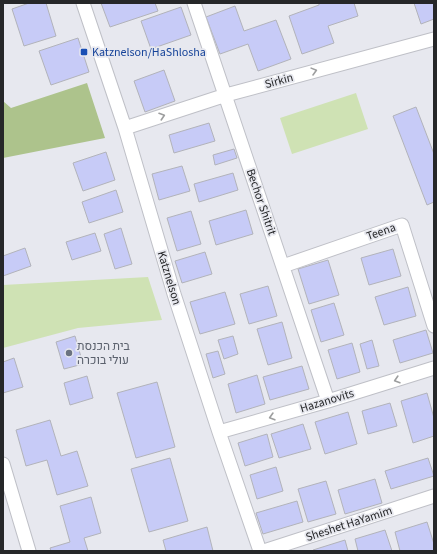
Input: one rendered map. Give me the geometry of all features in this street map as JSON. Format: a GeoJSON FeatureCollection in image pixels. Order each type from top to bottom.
{"type":"FeatureCollection","features":[{"type":"Feature","properties":{"kind":"street","name":"Katznelson"},"geometry":{"type":"LineString","coordinates":[[83,3],[125,128],[174,294],[260,551]]}},
{"type":"Feature","properties":{"kind":"street","name":"Bechor Shitrit"},"geometry":{"type":"LineString","coordinates":[[194,3],[328,401]]}},
{"type":"Feature","properties":{"kind":"street","name":"Sirkin"},"geometry":{"type":"LineString","coordinates":[[125,128],[226,95],[434,39]]}},
{"type":"Feature","properties":{"kind":"street","name":"Teena"},"geometry":{"type":"LineString","coordinates":[[283,266],[402,225],[434,326]]}},
{"type":"Feature","properties":{"kind":"street","name":"Hazanovits"},"geometry":{"type":"LineString","coordinates":[[219,432],[328,401],[434,368]]}},
{"type":"Feature","properties":{"kind":"street"},"geometry":{"type":"LineString","coordinates":[[3,464],[29,551]]}},
{"type":"Feature","properties":{"kind":"street","name":"Sheshet HaYamim"},"geometry":{"type":"LineString","coordinates":[[264,551],[434,496]]}},
{"type":"Feature","properties":{"kind":"green space"},"geometry":{"type":"Polygon","coordinates":[[[87,83],[105,138],[3,158],[3,101],[11,108],[87,83]]]}},
{"type":"Feature","properties":{"kind":"green space"},"geometry":{"type":"Polygon","coordinates":[[[356,93],[368,129],[292,154],[280,118],[356,93]]]}},
{"type":"Feature","properties":{"kind":"green space"},"geometry":{"type":"Polygon","coordinates":[[[148,277],[162,320],[78,328],[3,348],[3,285],[148,277]]]}},
{"type":"Feature","properties":{"kind":"building"},"geometry":{"type":"Polygon","coordinates":[[[29,3],[46,3],[56,36],[24,46],[12,9],[29,3]]]}},
{"type":"Feature","properties":{"kind":"building"},"geometry":{"type":"Polygon","coordinates":[[[101,3],[155,3],[158,11],[110,27],[101,3]]]}},
{"type":"Feature","properties":{"kind":"building"},"geometry":{"type":"Polygon","coordinates":[[[319,3],[354,3],[358,16],[328,26],[334,43],[302,54],[289,16],[319,5],[319,3]]]}},
{"type":"Feature","properties":{"kind":"building"},"geometry":{"type":"Polygon","coordinates":[[[414,3],[434,3],[434,19],[421,24],[414,3]]]}},
{"type":"Feature","properties":{"kind":"building"},"geometry":{"type":"Polygon","coordinates":[[[235,6],[244,31],[276,20],[291,59],[258,71],[248,44],[220,54],[206,17],[235,6]]]}},
{"type":"Feature","properties":{"kind":"building"},"geometry":{"type":"Polygon","coordinates":[[[181,7],[191,35],[151,49],[141,21],[181,7]]]}},
{"type":"Feature","properties":{"kind":"building"},"geometry":{"type":"Polygon","coordinates":[[[78,38],[89,72],[51,85],[39,51],[78,38]]]}},
{"type":"Feature","properties":{"kind":"building"},"geometry":{"type":"Polygon","coordinates":[[[164,70],[175,101],[145,112],[134,81],[164,70]]]}},
{"type":"Feature","properties":{"kind":"building"},"geometry":{"type":"Polygon","coordinates":[[[416,107],[434,154],[434,202],[427,205],[393,116],[416,107]]]}},
{"type":"Feature","properties":{"kind":"building"},"geometry":{"type":"Polygon","coordinates":[[[209,123],[215,141],[174,153],[169,135],[209,123]]]}},
{"type":"Feature","properties":{"kind":"building"},"geometry":{"type":"Polygon","coordinates":[[[234,149],[237,158],[215,165],[213,155],[234,149]]]}},
{"type":"Feature","properties":{"kind":"building"},"geometry":{"type":"Polygon","coordinates":[[[106,152],[115,180],[83,191],[73,163],[106,152]]]}},
{"type":"Feature","properties":{"kind":"building"},"geometry":{"type":"Polygon","coordinates":[[[182,166],[190,191],[159,200],[152,174],[182,166]]]}},
{"type":"Feature","properties":{"kind":"building"},"geometry":{"type":"Polygon","coordinates":[[[233,173],[238,190],[199,202],[194,184],[233,173]]]}},
{"type":"Feature","properties":{"kind":"building"},"geometry":{"type":"Polygon","coordinates":[[[116,190],[123,212],[89,223],[82,202],[116,190]]]}},
{"type":"Feature","properties":{"kind":"building"},"geometry":{"type":"Polygon","coordinates":[[[246,210],[253,234],[216,245],[209,221],[246,210]]]}},
{"type":"Feature","properties":{"kind":"building"},"geometry":{"type":"Polygon","coordinates":[[[191,211],[201,244],[177,251],[167,218],[191,211]]]}},
{"type":"Feature","properties":{"kind":"building"},"geometry":{"type":"Polygon","coordinates":[[[121,228],[132,264],[115,269],[104,234],[121,228]]]}},
{"type":"Feature","properties":{"kind":"building"},"geometry":{"type":"Polygon","coordinates":[[[95,233],[101,251],[72,260],[66,242],[95,233]]]}},
{"type":"Feature","properties":{"kind":"building"},"geometry":{"type":"Polygon","coordinates":[[[25,248],[31,266],[3,276],[3,256],[25,248]]]}},
{"type":"Feature","properties":{"kind":"building"},"geometry":{"type":"Polygon","coordinates":[[[393,249],[401,276],[369,285],[361,258],[393,249]]]}},
{"type":"Feature","properties":{"kind":"building"},"geometry":{"type":"Polygon","coordinates":[[[205,252],[212,274],[182,283],[175,261],[205,252]]]}},
{"type":"Feature","properties":{"kind":"building"},"geometry":{"type":"Polygon","coordinates":[[[328,260],[339,295],[309,304],[298,269],[328,260]]]}},
{"type":"Feature","properties":{"kind":"building"},"geometry":{"type":"Polygon","coordinates":[[[268,286],[277,316],[249,324],[240,294],[268,286]]]}},
{"type":"Feature","properties":{"kind":"building"},"geometry":{"type":"Polygon","coordinates":[[[408,287],[416,316],[384,325],[375,297],[408,287]]]}},
{"type":"Feature","properties":{"kind":"building"},"geometry":{"type":"Polygon","coordinates":[[[225,292],[235,324],[200,334],[190,302],[225,292]]]}},
{"type":"Feature","properties":{"kind":"building"},"geometry":{"type":"Polygon","coordinates":[[[334,303],[344,335],[321,342],[311,310],[334,303]]]}},
{"type":"Feature","properties":{"kind":"building"},"geometry":{"type":"Polygon","coordinates":[[[282,322],[292,358],[268,365],[257,329],[282,322]]]}},
{"type":"Feature","properties":{"kind":"building"},"geometry":{"type":"Polygon","coordinates":[[[426,330],[433,353],[400,363],[393,340],[426,330]]]}},
{"type":"Feature","properties":{"kind":"building","name":"בית הכנסת עולי בוכרה"},"geometry":{"type":"Polygon","coordinates":[[[75,336],[83,364],[64,369],[56,342],[75,336]]]}},
{"type":"Feature","properties":{"kind":"building"},"geometry":{"type":"Polygon","coordinates":[[[233,336],[238,354],[224,359],[218,340],[233,336]]]}},
{"type":"Feature","properties":{"kind":"building"},"geometry":{"type":"Polygon","coordinates":[[[372,340],[379,366],[367,369],[360,344],[372,340]]]}},
{"type":"Feature","properties":{"kind":"building"},"geometry":{"type":"Polygon","coordinates":[[[352,343],[360,372],[337,379],[328,350],[352,343]]]}},
{"type":"Feature","properties":{"kind":"building"},"geometry":{"type":"Polygon","coordinates":[[[218,351],[225,374],[213,378],[206,354],[218,351]]]}},
{"type":"Feature","properties":{"kind":"building"},"geometry":{"type":"Polygon","coordinates":[[[14,358],[23,387],[3,393],[3,362],[14,358]]]}},
{"type":"Feature","properties":{"kind":"building"},"geometry":{"type":"Polygon","coordinates":[[[302,366],[309,389],[270,400],[263,377],[302,366]]]}},
{"type":"Feature","properties":{"kind":"building"},"geometry":{"type":"Polygon","coordinates":[[[257,375],[265,404],[236,413],[228,384],[257,375]]]}},
{"type":"Feature","properties":{"kind":"building"},"geometry":{"type":"Polygon","coordinates":[[[87,376],[93,398],[70,405],[64,383],[87,376]]]}},
{"type":"Feature","properties":{"kind":"building"},"geometry":{"type":"Polygon","coordinates":[[[157,382],[175,447],[136,458],[117,393],[157,382]]]}},
{"type":"Feature","properties":{"kind":"building"},"geometry":{"type":"Polygon","coordinates":[[[427,393],[434,418],[434,436],[413,443],[401,401],[427,393]]]}},
{"type":"Feature","properties":{"kind":"building"},"geometry":{"type":"Polygon","coordinates":[[[390,403],[397,426],[368,434],[362,411],[390,403]]]}},
{"type":"Feature","properties":{"kind":"building"},"geometry":{"type":"Polygon","coordinates":[[[348,412],[357,444],[325,454],[315,422],[348,412]]]}},
{"type":"Feature","properties":{"kind":"building"},"geometry":{"type":"Polygon","coordinates":[[[50,420],[61,456],[77,451],[88,486],[57,495],[47,460],[26,466],[16,430],[50,420]]]}},
{"type":"Feature","properties":{"kind":"building"},"geometry":{"type":"Polygon","coordinates":[[[303,424],[311,449],[279,458],[271,434],[303,424]]]}},
{"type":"Feature","properties":{"kind":"building"},"geometry":{"type":"Polygon","coordinates":[[[267,434],[273,457],[245,466],[238,443],[267,434]]]}},
{"type":"Feature","properties":{"kind":"building"},"geometry":{"type":"Polygon","coordinates":[[[170,458],[188,521],[149,532],[131,469],[170,458]]]}},
{"type":"Feature","properties":{"kind":"building"},"geometry":{"type":"Polygon","coordinates":[[[428,458],[434,476],[391,489],[385,471],[428,458]]]}},
{"type":"Feature","properties":{"kind":"building"},"geometry":{"type":"Polygon","coordinates":[[[276,467],[283,491],[257,499],[250,475],[276,467]]]}},
{"type":"Feature","properties":{"kind":"building"},"geometry":{"type":"Polygon","coordinates":[[[375,479],[382,503],[345,514],[338,490],[375,479]]]}},
{"type":"Feature","properties":{"kind":"building"},"geometry":{"type":"Polygon","coordinates":[[[326,481],[336,514],[308,522],[298,489],[326,481]]]}},
{"type":"Feature","properties":{"kind":"building"},"geometry":{"type":"Polygon","coordinates":[[[91,497],[101,533],[84,538],[88,551],[51,551],[50,548],[70,542],[60,506],[91,497]]]}},
{"type":"Feature","properties":{"kind":"building"},"geometry":{"type":"Polygon","coordinates":[[[297,501],[303,522],[263,534],[256,513],[297,501]]]}},
{"type":"Feature","properties":{"kind":"building"},"geometry":{"type":"Polygon","coordinates":[[[427,522],[434,544],[434,551],[400,551],[395,532],[427,522]]]}},
{"type":"Feature","properties":{"kind":"building"},"geometry":{"type":"Polygon","coordinates":[[[207,527],[213,551],[166,551],[163,540],[207,527]]]}},
{"type":"Feature","properties":{"kind":"building"},"geometry":{"type":"Polygon","coordinates":[[[385,530],[392,551],[358,551],[355,539],[385,530]]]}},
{"type":"Feature","properties":{"kind":"building"},"geometry":{"type":"Polygon","coordinates":[[[345,540],[348,551],[313,551],[313,550],[345,540]]]}},
{"type":"Feature","properties":{"kind":"place","name":"Katznelson/HaShlosha"},"geometry":{"type":"Point","coordinates":[84,52]}},
{"type":"Feature","properties":{"kind":"place","name":"בית הכנסת עולי בוכרה"},"geometry":{"type":"Point","coordinates":[69,353]}}]}
